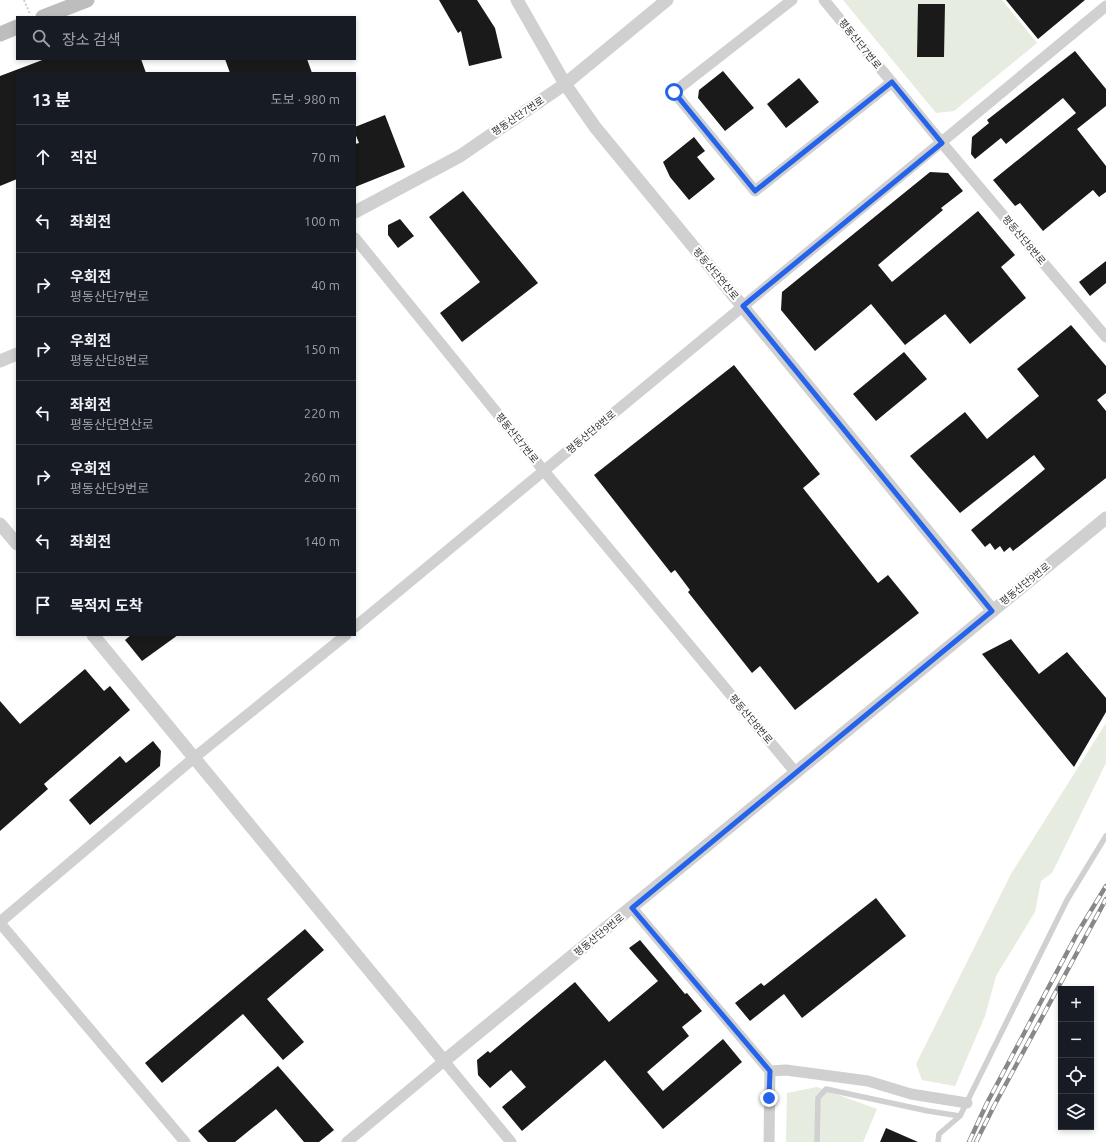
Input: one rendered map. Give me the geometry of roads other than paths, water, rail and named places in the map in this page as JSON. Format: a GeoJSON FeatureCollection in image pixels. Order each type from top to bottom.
{"type":"FeatureCollection","features":[{"type":"Feature","properties":{"kind":"main road"},"geometry":{"type":"LineString","coordinates":[[46,16],[87,0]]}},
{"type":"Feature","properties":{"kind":"main road"},"geometry":{"type":"LineString","coordinates":[[0,34],[16,27]]}},
{"type":"Feature","properties":{"kind":"street","name":"평동산단연산로"},"geometry":{"type":"LineString","coordinates":[[517,0],[565,84],[595,127],[992,611]]}},
{"type":"Feature","properties":{"kind":"street","name":"평동산단7번로"},"geometry":{"type":"LineString","coordinates":[[356,211],[460,156],[565,84],[667,0]]}},
{"type":"Feature","properties":{"kind":"street"},"geometry":{"type":"LineString","coordinates":[[792,0],[674,92],[755,191],[892,82]]}},
{"type":"Feature","properties":{"kind":"street","name":"평동산단7번로"},"geometry":{"type":"LineString","coordinates":[[824,0],[942,143]]}},
{"type":"Feature","properties":{"kind":"street","name":"평동산단8번로"},"geometry":{"type":"LineString","coordinates":[[796,773],[544,471],[1106,6]]}},
{"type":"Feature","properties":{"kind":"street","name":"평동산단8번로"},"geometry":{"type":"LineString","coordinates":[[942,143],[1106,337]]}},
{"type":"Feature","properties":{"kind":"street","name":"평동산단7번로"},"geometry":{"type":"LineString","coordinates":[[356,239],[544,471]]}},
{"type":"Feature","properties":{"kind":"street"},"geometry":{"type":"LineString","coordinates":[[0,361],[16,354]]}},
{"type":"Feature","properties":{"kind":"street"},"geometry":{"type":"LineString","coordinates":[[356,626],[544,471]]}},
{"type":"Feature","properties":{"kind":"street","name":"평동산단9번로"},"geometry":{"type":"LineString","coordinates":[[444,1061],[1106,518]]}},
{"type":"Feature","properties":{"kind":"street"},"geometry":{"type":"LineString","coordinates":[[0,524],[16,543]]}},
{"type":"Feature","properties":{"kind":"street"},"geometry":{"type":"LineString","coordinates":[[94,636],[511,1142]]}},
{"type":"Feature","properties":{"kind":"street"},"geometry":{"type":"LineString","coordinates":[[185,1142],[0,922],[195,757],[345,636]]}},
{"type":"Feature","properties":{"kind":"street"},"geometry":{"type":"LineString","coordinates":[[632,908],[770,1071],[768,1142]]}},
{"type":"Feature","properties":{"kind":"street"},"geometry":{"type":"LineString","coordinates":[[347,1142],[444,1061]]}},
{"type":"Feature","properties":{"kind":"street"},"geometry":{"type":"LineString","coordinates":[[770,1071],[786,1070],[868,1081],[911,1094],[967,1103]]}},
{"type":"Feature","properties":{"kind":"lane"},"geometry":{"type":"LineString","coordinates":[[938,1142],[939,1134],[960,1116],[1067,900],[1106,836]]}},
{"type":"Feature","properties":{"kind":"lane"},"geometry":{"type":"LineString","coordinates":[[817,1142],[818,1098],[826,1089],[928,1111],[960,1116]]}},
{"type":"Feature","properties":{"kind":"railway"},"geometry":{"type":"LineString","coordinates":[[969,1142],[987,1103],[1078,932],[1106,886]]}},
{"type":"Feature","properties":{"kind":"railway"},"geometry":{"type":"LineString","coordinates":[[976,1142],[1106,899]]}}]}
